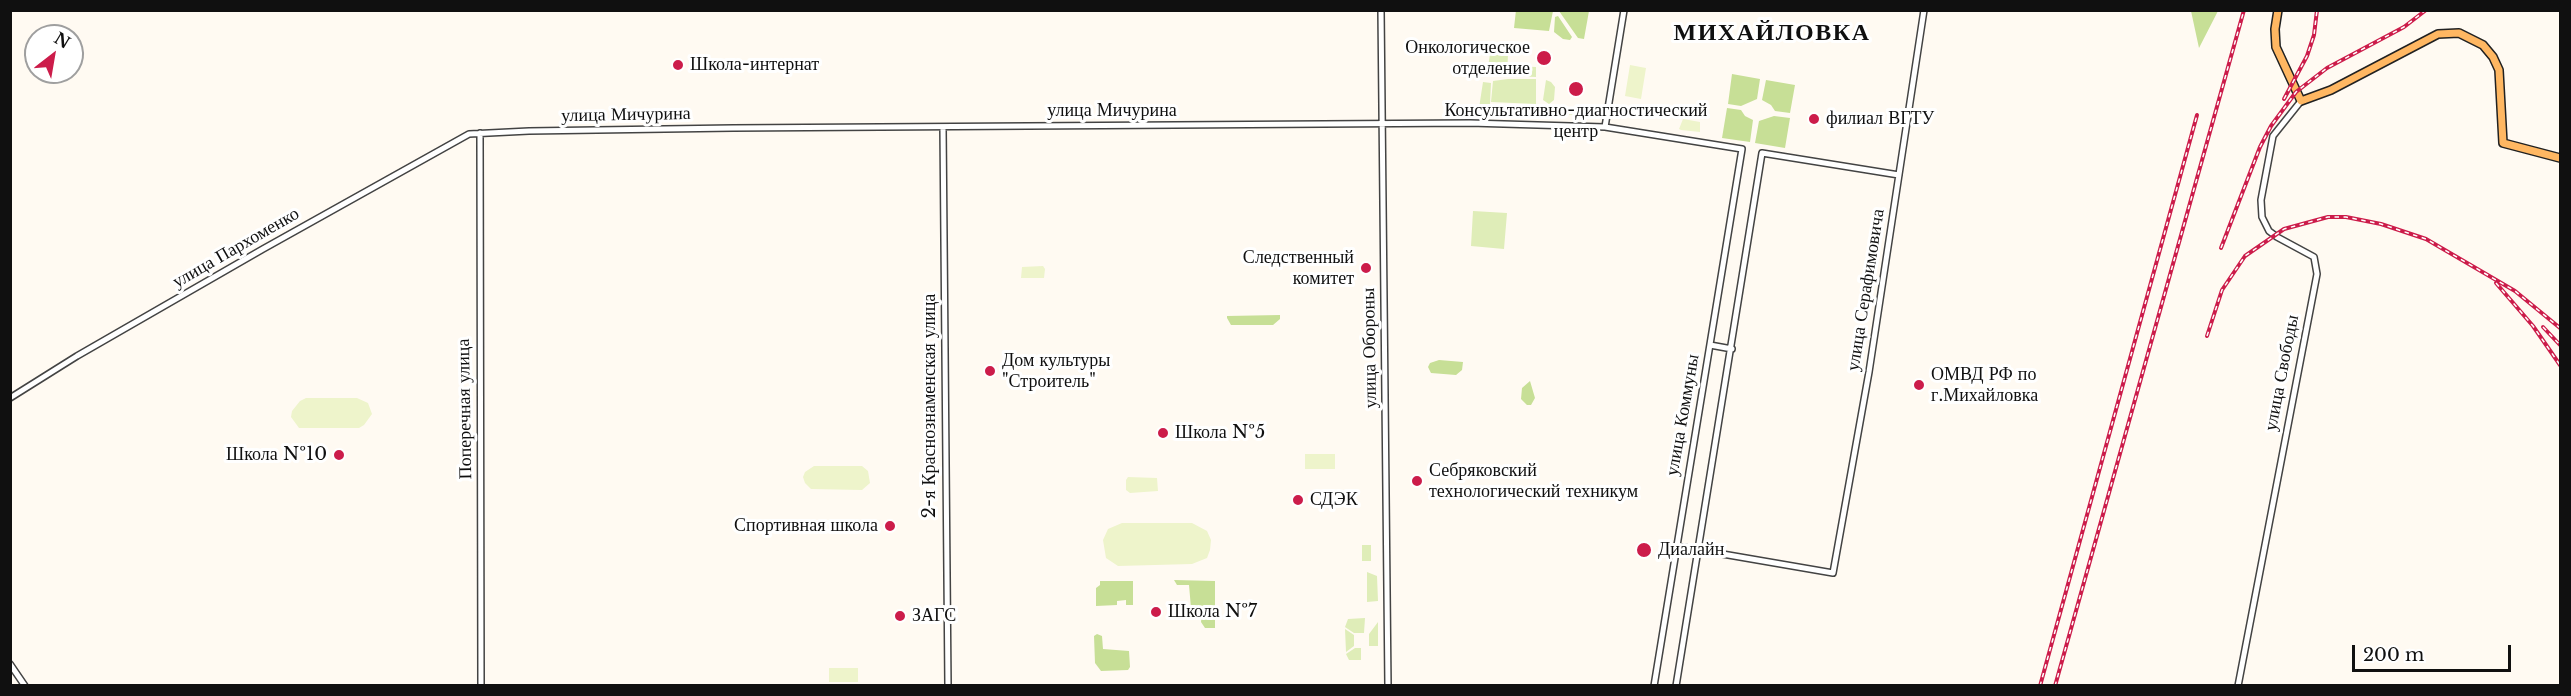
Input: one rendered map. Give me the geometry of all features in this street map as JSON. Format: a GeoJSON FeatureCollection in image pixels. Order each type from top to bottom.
{"type":"FeatureCollection","features":[{"type":"Feature","properties":{"kind":"main road"},"geometry":{"type":"LineString","coordinates":[[2278,10],[2275,28],[2276,47],[2301,101],[2331,90],[2438,34],[2459,33],[2483,45],[2493,57],[2499,70],[2503,143],[2560,158]]}},
{"type":"Feature","properties":{"kind":"street","name":"улица Обороны"},"geometry":{"type":"LineString","coordinates":[[1381,10],[1388,686]]}},
{"type":"Feature","properties":{"kind":"street"},"geometry":{"type":"LineString","coordinates":[[1605,127],[1624,10]]}},
{"type":"Feature","properties":{"kind":"street","name":"улица Серафимовича"},"geometry":{"type":"LineString","coordinates":[[1698,550],[1833,573],[1871,361],[1924,10]]}},
{"type":"Feature","properties":{"kind":"street","name":"улица Свободы"},"geometry":{"type":"LineString","coordinates":[[2238,686],[2317,274],[2314,257],[2269,231],[2262,217],[2261,200],[2273,136],[2301,101]]}},
{"type":"Feature","properties":{"kind":"street","name":"улица Мичурина"},"geometry":{"type":"LineString","coordinates":[[480,133],[1470,123],[1605,127],[1742,149]]}},
{"type":"Feature","properties":{"kind":"street","name":"2-я Краснознаменская улица"},"geometry":{"type":"LineString","coordinates":[[943,127],[948,686]]}},
{"type":"Feature","properties":{"kind":"street","name":"улица Пархоменко"},"geometry":{"type":"LineString","coordinates":[[10,398],[77,356],[263,249],[469,134],[480,133]]}},
{"type":"Feature","properties":{"kind":"street","name":"Поперечная улица"},"geometry":{"type":"LineString","coordinates":[[480,133],[481,686]]}},
{"type":"Feature","properties":{"kind":"street","name":"улица Коммуны"},"geometry":{"type":"LineString","coordinates":[[1654,686],[1742,149]]}},
{"type":"Feature","properties":{"kind":"street","name":"улица Коммуны"},"geometry":{"type":"LineString","coordinates":[[1676,686],[1762,153],[1899,175]]}},
{"type":"Feature","properties":{"kind":"street"},"geometry":{"type":"LineString","coordinates":[[1710,345],[1732,350]]}},
{"type":"Feature","properties":{"kind":"street"},"geometry":{"type":"LineString","coordinates":[[1676,546],[1698,550]]}},
{"type":"Feature","properties":{"kind":"street"},"geometry":{"type":"LineString","coordinates":[[10,664],[25,686]]}},
{"type":"Feature","properties":{"kind":"green space"},"geometry":{"type":"Polygon","coordinates":[[[1516,10],[1553,11],[1549,31],[1514,28],[1516,10]]]}},
{"type":"Feature","properties":{"kind":"green space"},"geometry":{"type":"Polygon","coordinates":[[[1559,11],[1589,11],[1584,39],[1578,38],[1559,11]]]}},
{"type":"Feature","properties":{"kind":"green space"},"geometry":{"type":"Polygon","coordinates":[[[2191,11],[2218,11],[2199,48],[2191,11]]]}},
{"type":"Feature","properties":{"kind":"green space"},"geometry":{"type":"Polygon","coordinates":[[[1558,16],[1572,37],[1570,40],[1563,39],[1554,32],[1555,17],[1558,16]]]}},
{"type":"Feature","properties":{"kind":"green space"},"geometry":{"type":"Polygon","coordinates":[[[1490,54],[1508,55],[1507,73],[1504,76],[1487,74],[1490,54]]]}},
{"type":"Feature","properties":{"kind":"green space"},"geometry":{"type":"Polygon","coordinates":[[[1630,65],[1646,68],[1641,99],[1625,96],[1630,65]]]}},
{"type":"Feature","properties":{"kind":"green space"},"geometry":{"type":"Polygon","coordinates":[[[1511,66],[1536,67],[1536,77],[1514,76],[1511,73],[1511,66]]]}},
{"type":"Feature","properties":{"kind":"green space"},"geometry":{"type":"Polygon","coordinates":[[[1732,74],[1760,79],[1757,99],[1741,106],[1728,104],[1732,74]]]}},
{"type":"Feature","properties":{"kind":"green space"},"geometry":{"type":"Polygon","coordinates":[[[1536,79],[1536,104],[1491,102],[1493,81],[1536,79]]]}},
{"type":"Feature","properties":{"kind":"green space"},"geometry":{"type":"Polygon","coordinates":[[[1546,80],[1555,87],[1554,100],[1549,104],[1543,100],[1546,80]]]}},
{"type":"Feature","properties":{"kind":"green space"},"geometry":{"type":"Polygon","coordinates":[[[1766,80],[1795,85],[1790,113],[1775,111],[1771,105],[1762,100],[1766,80]]]}},
{"type":"Feature","properties":{"kind":"green space"},"geometry":{"type":"Polygon","coordinates":[[[1483,82],[1491,83],[1490,104],[1535,106],[1536,114],[1482,113],[1479,108],[1483,82]]]}},
{"type":"Feature","properties":{"kind":"green space"},"geometry":{"type":"Polygon","coordinates":[[[1545,107],[1594,108],[1593,115],[1542,114],[1545,107]]]}},
{"type":"Feature","properties":{"kind":"green space"},"geometry":{"type":"Polygon","coordinates":[[[1727,108],[1741,110],[1745,116],[1753,120],[1750,142],[1722,138],[1727,108]]]}},
{"type":"Feature","properties":{"kind":"green space"},"geometry":{"type":"Polygon","coordinates":[[[1774,116],[1790,118],[1785,148],[1755,143],[1759,121],[1774,116]]]}},
{"type":"Feature","properties":{"kind":"green space"},"geometry":{"type":"Polygon","coordinates":[[[1683,119],[1700,122],[1700,132],[1679,129],[1683,119]]]}},
{"type":"Feature","properties":{"kind":"green space"},"geometry":{"type":"Polygon","coordinates":[[[1473,211],[1507,213],[1504,249],[1471,246],[1473,211]]]}},
{"type":"Feature","properties":{"kind":"green space"},"geometry":{"type":"Polygon","coordinates":[[[1043,266],[1044,278],[1021,278],[1022,267],[1043,266]]]}},
{"type":"Feature","properties":{"kind":"green space"},"geometry":{"type":"Polygon","coordinates":[[[1280,315],[1280,319],[1273,325],[1231,325],[1227,318],[1227,316],[1280,315]]]}},
{"type":"Feature","properties":{"kind":"green space"},"geometry":{"type":"Polygon","coordinates":[[[1439,360],[1463,362],[1462,370],[1456,375],[1431,373],[1428,367],[1430,363],[1439,360]]]}},
{"type":"Feature","properties":{"kind":"green space"},"geometry":{"type":"Polygon","coordinates":[[[1530,381],[1535,398],[1531,405],[1527,405],[1521,399],[1522,388],[1530,381]]]}},
{"type":"Feature","properties":{"kind":"green space"},"geometry":{"type":"Polygon","coordinates":[[[306,398],[357,398],[368,403],[372,414],[359,428],[299,428],[291,417],[292,411],[300,401],[306,398]]]}},
{"type":"Feature","properties":{"kind":"green space"},"geometry":{"type":"Polygon","coordinates":[[[1305,454],[1335,454],[1335,469],[1305,469],[1305,454]]]}},
{"type":"Feature","properties":{"kind":"green space"},"geometry":{"type":"Polygon","coordinates":[[[814,466],[862,466],[868,471],[870,483],[862,490],[811,489],[803,477],[805,472],[814,466]]]}},
{"type":"Feature","properties":{"kind":"green space"},"geometry":{"type":"Polygon","coordinates":[[[1128,477],[1157,478],[1158,491],[1130,493],[1126,490],[1128,477]]]}},
{"type":"Feature","properties":{"kind":"green space"},"geometry":{"type":"Polygon","coordinates":[[[1122,523],[1192,523],[1207,531],[1211,540],[1210,550],[1207,558],[1192,564],[1118,566],[1106,558],[1103,540],[1108,529],[1122,523]]]}},
{"type":"Feature","properties":{"kind":"green space"},"geometry":{"type":"Polygon","coordinates":[[[1362,545],[1371,545],[1371,561],[1362,561],[1362,545]]]}},
{"type":"Feature","properties":{"kind":"green space"},"geometry":{"type":"Polygon","coordinates":[[[1367,572],[1377,576],[1378,601],[1367,602],[1367,572]]]}},
{"type":"Feature","properties":{"kind":"green space"},"geometry":{"type":"Polygon","coordinates":[[[1174,580],[1215,581],[1215,628],[1205,628],[1201,622],[1202,613],[1191,608],[1189,585],[1177,585],[1174,580]]]}},
{"type":"Feature","properties":{"kind":"green space"},"geometry":{"type":"Polygon","coordinates":[[[1100,581],[1133,581],[1133,605],[1126,605],[1126,600],[1117,601],[1117,605],[1096,606],[1096,588],[1100,585],[1100,581]]]}},
{"type":"Feature","properties":{"kind":"green space"},"geometry":{"type":"Polygon","coordinates":[[[1365,618],[1364,633],[1354,633],[1345,627],[1348,619],[1365,618]]]}},
{"type":"Feature","properties":{"kind":"green space"},"geometry":{"type":"Polygon","coordinates":[[[1378,622],[1378,646],[1369,646],[1369,634],[1378,622]]]}},
{"type":"Feature","properties":{"kind":"green space"},"geometry":{"type":"Polygon","coordinates":[[[1345,629],[1354,635],[1354,646],[1346,652],[1345,629]]]}},
{"type":"Feature","properties":{"kind":"green space"},"geometry":{"type":"Polygon","coordinates":[[[1097,634],[1102,636],[1103,649],[1129,651],[1130,667],[1128,670],[1101,671],[1095,663],[1094,636],[1097,634]]]}},
{"type":"Feature","properties":{"kind":"green space"},"geometry":{"type":"Polygon","coordinates":[[[1355,648],[1361,648],[1361,660],[1349,660],[1346,654],[1355,648]]]}},
{"type":"Feature","properties":{"kind":"green space"},"geometry":{"type":"Polygon","coordinates":[[[829,668],[858,668],[858,682],[829,682],[829,668]]]}},
{"type":"Feature","properties":{"kind":"railway"},"geometry":{"type":"LineString","coordinates":[[2055,686],[2244,10]]}},
{"type":"Feature","properties":{"kind":"railway"},"geometry":{"type":"LineString","coordinates":[[2284,99],[2307,56],[2314,35],[2317,10]]}},
{"type":"Feature","properties":{"kind":"railway"},"geometry":{"type":"LineString","coordinates":[[2221,248],[2260,147],[2271,126],[2296,92],[2327,68],[2404,27],[2426,10]]}},
{"type":"Feature","properties":{"kind":"railway"},"geometry":{"type":"LineString","coordinates":[[2040,686],[2197,115]]}},
{"type":"Feature","properties":{"kind":"railway"},"geometry":{"type":"LineString","coordinates":[[2207,336],[2222,290],[2245,256],[2284,229],[2328,217],[2346,217],[2381,224],[2426,239],[2515,291],[2560,328]]}},
{"type":"Feature","properties":{"kind":"railway"},"geometry":{"type":"LineString","coordinates":[[2496,283],[2533,326],[2560,365]]}},
{"type":"Feature","properties":{"kind":"railway"},"geometry":{"type":"LineString","coordinates":[[2543,327],[2560,345]]}},
{"type":"Feature","properties":{"kind":"place","name":"Онкологическое отделение"},"geometry":{"type":"Point","coordinates":[1544,58]}},
{"type":"Feature","properties":{"kind":"place","name":"Школа-интернат"},"geometry":{"type":"Point","coordinates":[678,65]}},
{"type":"Feature","properties":{"kind":"place","name":"Консультативно-диагностический центр"},"geometry":{"type":"Point","coordinates":[1576,89]}},
{"type":"Feature","properties":{"kind":"place","name":"филиал ВГТУ"},"geometry":{"type":"Point","coordinates":[1814,119]}},
{"type":"Feature","properties":{"kind":"place","name":"Следственный комитет"},"geometry":{"type":"Point","coordinates":[1366,268]}},
{"type":"Feature","properties":{"kind":"place","name":"Дом культуры \"Строитель\""},"geometry":{"type":"Point","coordinates":[990,371]}},
{"type":"Feature","properties":{"kind":"place","name":"ОМВД РФ по г.Михайловка"},"geometry":{"type":"Point","coordinates":[1919,385]}},
{"type":"Feature","properties":{"kind":"place","name":"Школа №5"},"geometry":{"type":"Point","coordinates":[1163,433]}},
{"type":"Feature","properties":{"kind":"place","name":"Школа №10"},"geometry":{"type":"Point","coordinates":[339,455]}},
{"type":"Feature","properties":{"kind":"place","name":"Себряковский технологический техникум"},"geometry":{"type":"Point","coordinates":[1417,481]}},
{"type":"Feature","properties":{"kind":"place","name":"СДЭК"},"geometry":{"type":"Point","coordinates":[1298,500]}},
{"type":"Feature","properties":{"kind":"place","name":"Спортивная школа"},"geometry":{"type":"Point","coordinates":[890,526]}},
{"type":"Feature","properties":{"kind":"place","name":"Диалайн"},"geometry":{"type":"Point","coordinates":[1644,550]}},
{"type":"Feature","properties":{"kind":"place","name":"Школа №7"},"geometry":{"type":"Point","coordinates":[1156,612]}},
{"type":"Feature","properties":{"kind":"place","name":"ЗАГС"},"geometry":{"type":"Point","coordinates":[900,616]}},
{"type":"Feature","properties":{"kind":"district","name":"МИХАЙЛОВКА"},"geometry":{"type":"Point","coordinates":[1772,33]}}]}
